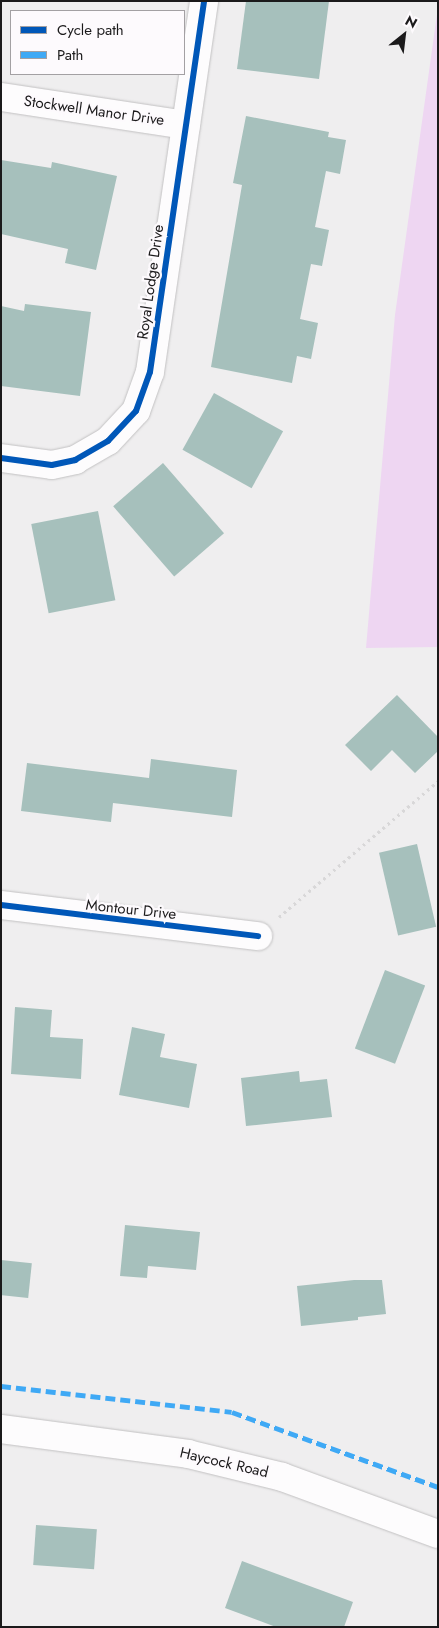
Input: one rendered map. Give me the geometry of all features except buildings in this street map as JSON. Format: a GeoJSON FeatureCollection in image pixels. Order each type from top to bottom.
{"type":"FeatureCollection","features":[{"type":"Feature","properties":{"kind":"street","name":"Royal Lodge Drive"},"geometry":{"type":"LineString","coordinates":[[1,458],[52,465],[75,460],[108,441],[136,411],[150,372],[204,1]]}},
{"type":"Feature","properties":{"kind":"street","name":"Stockwell Manor Drive"},"geometry":{"type":"LineString","coordinates":[[1,97],[186,124]]}},
{"type":"Feature","properties":{"kind":"street","name":"Montour Drive"},"geometry":{"type":"LineString","coordinates":[[1,905],[258,936]]}},
{"type":"Feature","properties":{"kind":"street","name":"Haycock Road"},"geometry":{"type":"LineString","coordinates":[[1,1429],[197,1456],[282,1477],[438,1534]]}},
{"type":"Feature","properties":{"kind":"path"},"geometry":{"type":"LineString","coordinates":[[258,936],[438,781]]}},
{"type":"Feature","properties":{"kind":"shaded area"},"geometry":{"type":"Polygon","coordinates":[[[438,7],[438,647],[366,648],[395,315],[438,7]]]}},
{"type":"Feature","properties":{"kind":"marked path"},"geometry":{"type":"LineString","coordinates":[[1,1386],[232,1412],[438,1487]]}},
{"type":"Feature","properties":{"kind":"cycle path"},"geometry":{"type":"LineString","coordinates":[[1,458],[52,465],[75,460],[108,441],[136,411],[150,372],[204,1]]}},
{"type":"Feature","properties":{"kind":"cycle path"},"geometry":{"type":"LineString","coordinates":[[1,905],[258,936]]}}]}
